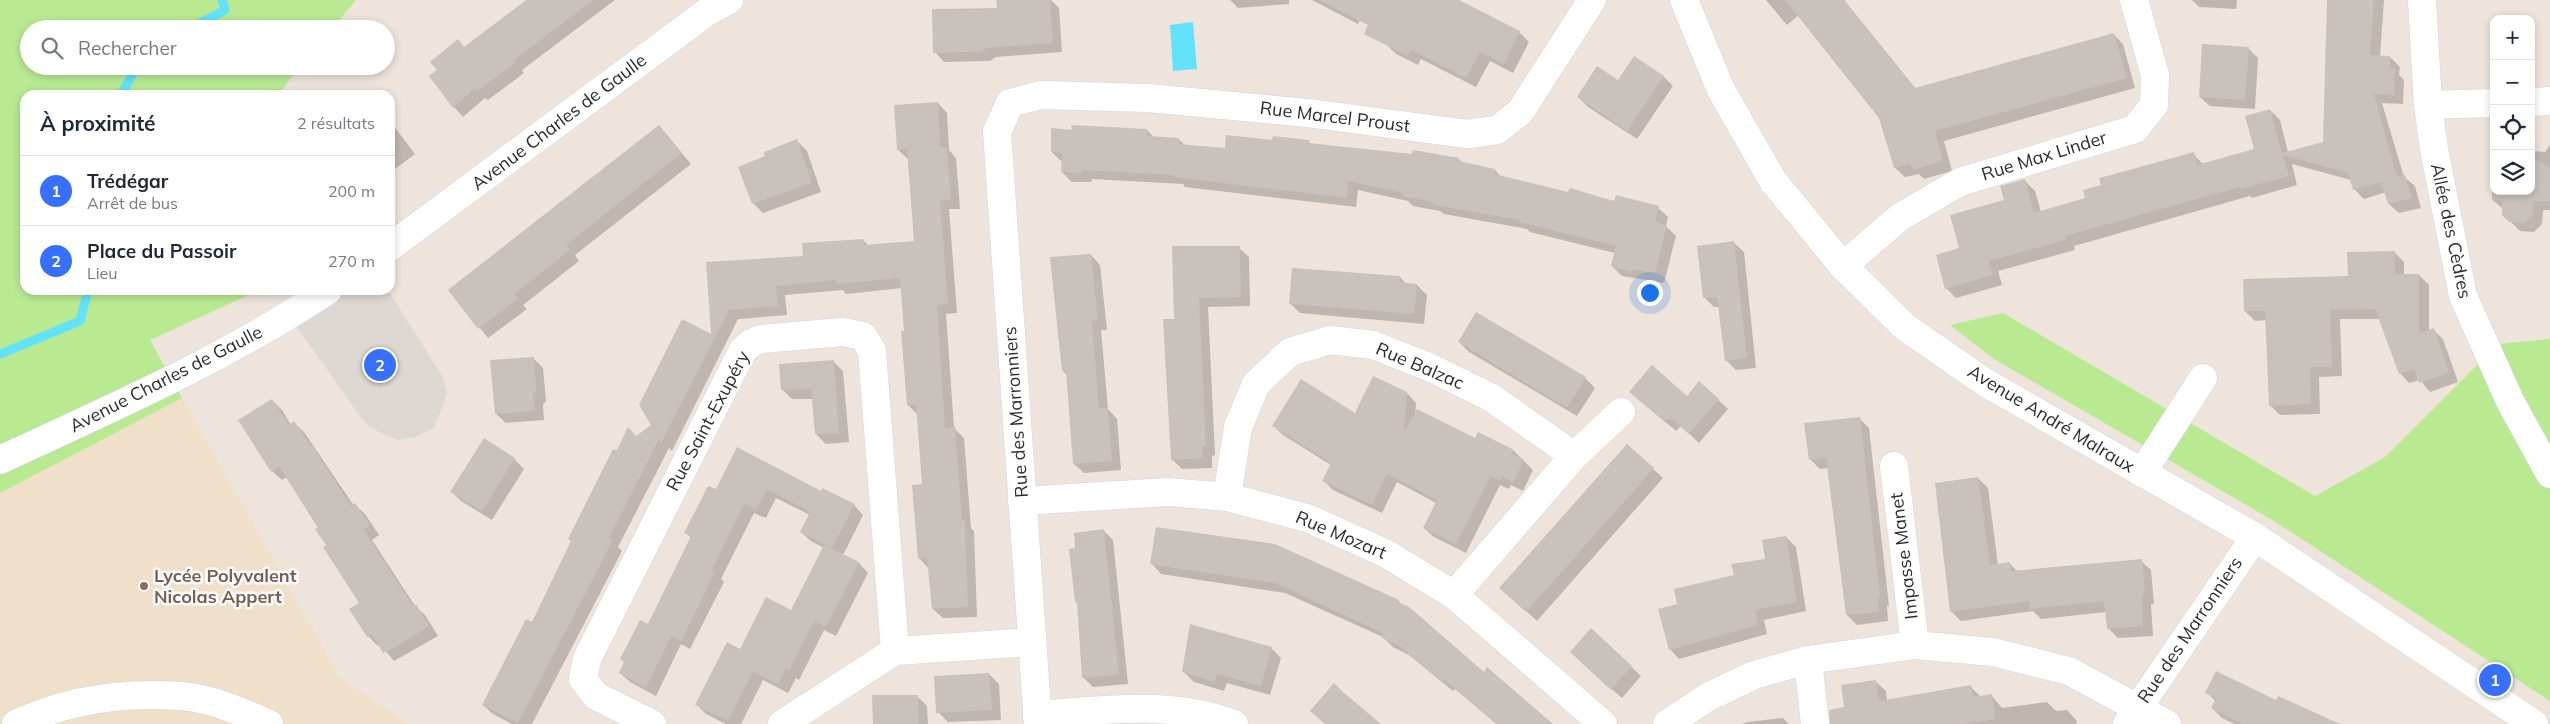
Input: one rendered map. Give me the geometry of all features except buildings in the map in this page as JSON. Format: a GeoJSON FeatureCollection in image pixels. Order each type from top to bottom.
{"type":"FeatureCollection","features":[{"type":"Feature","properties":{"kind":"street","name":"Rue Marcel Proust"},"geometry":{"type":"LineString","coordinates":[[1010,103],[1041,95],[1148,98],[1308,113],[1467,134],[1497,130],[1520,112],[1592,0]]}},
{"type":"Feature","properties":{"kind":"street","name":"Avenue André Malraux"},"geometry":{"type":"LineString","coordinates":[[1684,0],[1721,90],[1773,181],[1844,266],[1905,327],[1986,383],[2254,537],[2534,724]]}},
{"type":"Feature","properties":{"kind":"street","name":"Rue Max Linder"},"geometry":{"type":"LineString","coordinates":[[1844,266],[1900,216],[1960,182],[2135,128],[2154,105],[2155,75],[2134,0]]}},
{"type":"Feature","properties":{"kind":"street","name":"Allée des Cèdres"},"geometry":{"type":"LineString","coordinates":[[2422,0],[2428,105],[2434,149],[2463,296],[2510,401],[2550,474]]}},
{"type":"Feature","properties":{"kind":"street","name":"Avenue Charles de Gaulle"},"geometry":{"type":"LineString","coordinates":[[395,243],[712,4]]}},
{"type":"Feature","properties":{"kind":"street"},"geometry":{"type":"LineString","coordinates":[[2535,102],[2550,101]]}},
{"type":"Feature","properties":{"kind":"street","name":"Rue des Marronniers"},"geometry":{"type":"LineString","coordinates":[[1010,103],[997,132],[1037,720]]}},
{"type":"Feature","properties":{"kind":"street"},"geometry":{"type":"LineString","coordinates":[[2428,105],[2490,103]]}},
{"type":"Feature","properties":{"kind":"street","name":"Avenue Charles de Gaulle"},"geometry":{"type":"LineString","coordinates":[[0,460],[161,386],[289,316],[320,295]]}},
{"type":"Feature","properties":{"kind":"street","name":"Rue Saint-Exupéry"},"geometry":{"type":"LineString","coordinates":[[652,724],[596,696],[583,679],[587,659],[743,350],[751,343],[760,339],[843,332],[863,336],[872,351],[895,651]]}},
{"type":"Feature","properties":{"kind":"street","name":"Rue Balzac"},"geometry":{"type":"LineString","coordinates":[[1227,496],[1238,427],[1256,384],[1290,352],[1330,340],[1374,345],[1429,367],[1492,398],[1574,456]]}},
{"type":"Feature","properties":{"kind":"street"},"geometry":{"type":"LineString","coordinates":[[2142,473],[2203,378]]}},
{"type":"Feature","properties":{"kind":"street"},"geometry":{"type":"LineString","coordinates":[[1454,595],[1574,456],[1621,412]]}},
{"type":"Feature","properties":{"kind":"street","name":"Impasse Manet"},"geometry":{"type":"LineString","coordinates":[[1894,466],[1915,645]]}},
{"type":"Feature","properties":{"kind":"street","name":"Rue Mozart"},"geometry":{"type":"LineString","coordinates":[[1022,501],[1168,492],[1227,496],[1307,518],[1385,553],[1454,595],[1603,724]]}},
{"type":"Feature","properties":{"kind":"street","name":"Rue des Marronniers"},"geometry":{"type":"LineString","coordinates":[[2132,716],[2254,537]]}},
{"type":"Feature","properties":{"kind":"street"},"geometry":{"type":"LineString","coordinates":[[782,724],[895,651],[1032,642]]}},
{"type":"Feature","properties":{"kind":"street"},"geometry":{"type":"LineString","coordinates":[[1667,724],[1708,697],[1754,675],[1808,660],[1915,645],[1993,652],[2070,671],[2132,716],[2168,724]]}},
{"type":"Feature","properties":{"kind":"street"},"geometry":{"type":"LineString","coordinates":[[1808,660],[1816,724]]}},
{"type":"Feature","properties":{"kind":"street"},"geometry":{"type":"LineString","coordinates":[[16,724],[69,704],[128,696],[183,696],[237,710],[269,724]]}},
{"type":"Feature","properties":{"kind":"street"},"geometry":{"type":"LineString","coordinates":[[1037,720],[1139,708],[1216,717],[1234,724]]}},
{"type":"Feature","properties":{"kind":"shaded area"},"geometry":{"type":"Polygon","coordinates":[[[320,295],[391,295],[442,376],[447,394],[434,428],[415,437],[399,440],[372,429],[362,419],[289,316],[320,295]]]}},
{"type":"Feature","properties":{"kind":"shaded area","name":"Lycée Polyvalent Nicolas Appert"},"geometry":{"type":"Polygon","coordinates":[[[182,398],[340,678],[408,724],[0,724],[0,493],[182,398]]]}},
{"type":"Feature","properties":{"kind":"green space"},"geometry":{"type":"Polygon","coordinates":[[[0,0],[356,0],[339,20],[20,20],[20,75],[293,75],[282,90],[20,90],[20,295],[249,295],[150,340],[182,398],[0,493],[0,0]]]}},
{"type":"Feature","properties":{"kind":"green space"},"geometry":{"type":"Polygon","coordinates":[[[2003,313],[2315,496],[2385,457],[2498,344],[2550,339],[2550,701],[2274,521],[1994,359],[1950,325],[2003,313]]]}},
{"type":"Feature","properties":{"kind":"water"},"geometry":{"type":"Polygon","coordinates":[[[1193,22],[1197,69],[1173,71],[1170,25],[1193,22]]]}},
{"type":"Feature","properties":{"kind":"waterway"},"geometry":{"type":"LineString","coordinates":[[206,20],[225,10],[222,0]]}},
{"type":"Feature","properties":{"kind":"waterway"},"geometry":{"type":"LineString","coordinates":[[124,90],[132,75]]}},
{"type":"Feature","properties":{"kind":"waterway"},"geometry":{"type":"LineString","coordinates":[[0,354],[80,321],[87,295]]}},
{"type":"Feature","properties":{"kind":"place","name":"Place du Passoir"},"geometry":{"type":"Point","coordinates":[380,365]}},
{"type":"Feature","properties":{"kind":"place","name":"Lycée Polyvalent Nicolas Appert"},"geometry":{"type":"Point","coordinates":[144,586]}},
{"type":"Feature","properties":{"kind":"place","name":"Trédégar"},"geometry":{"type":"Point","coordinates":[2495,680]}}]}
